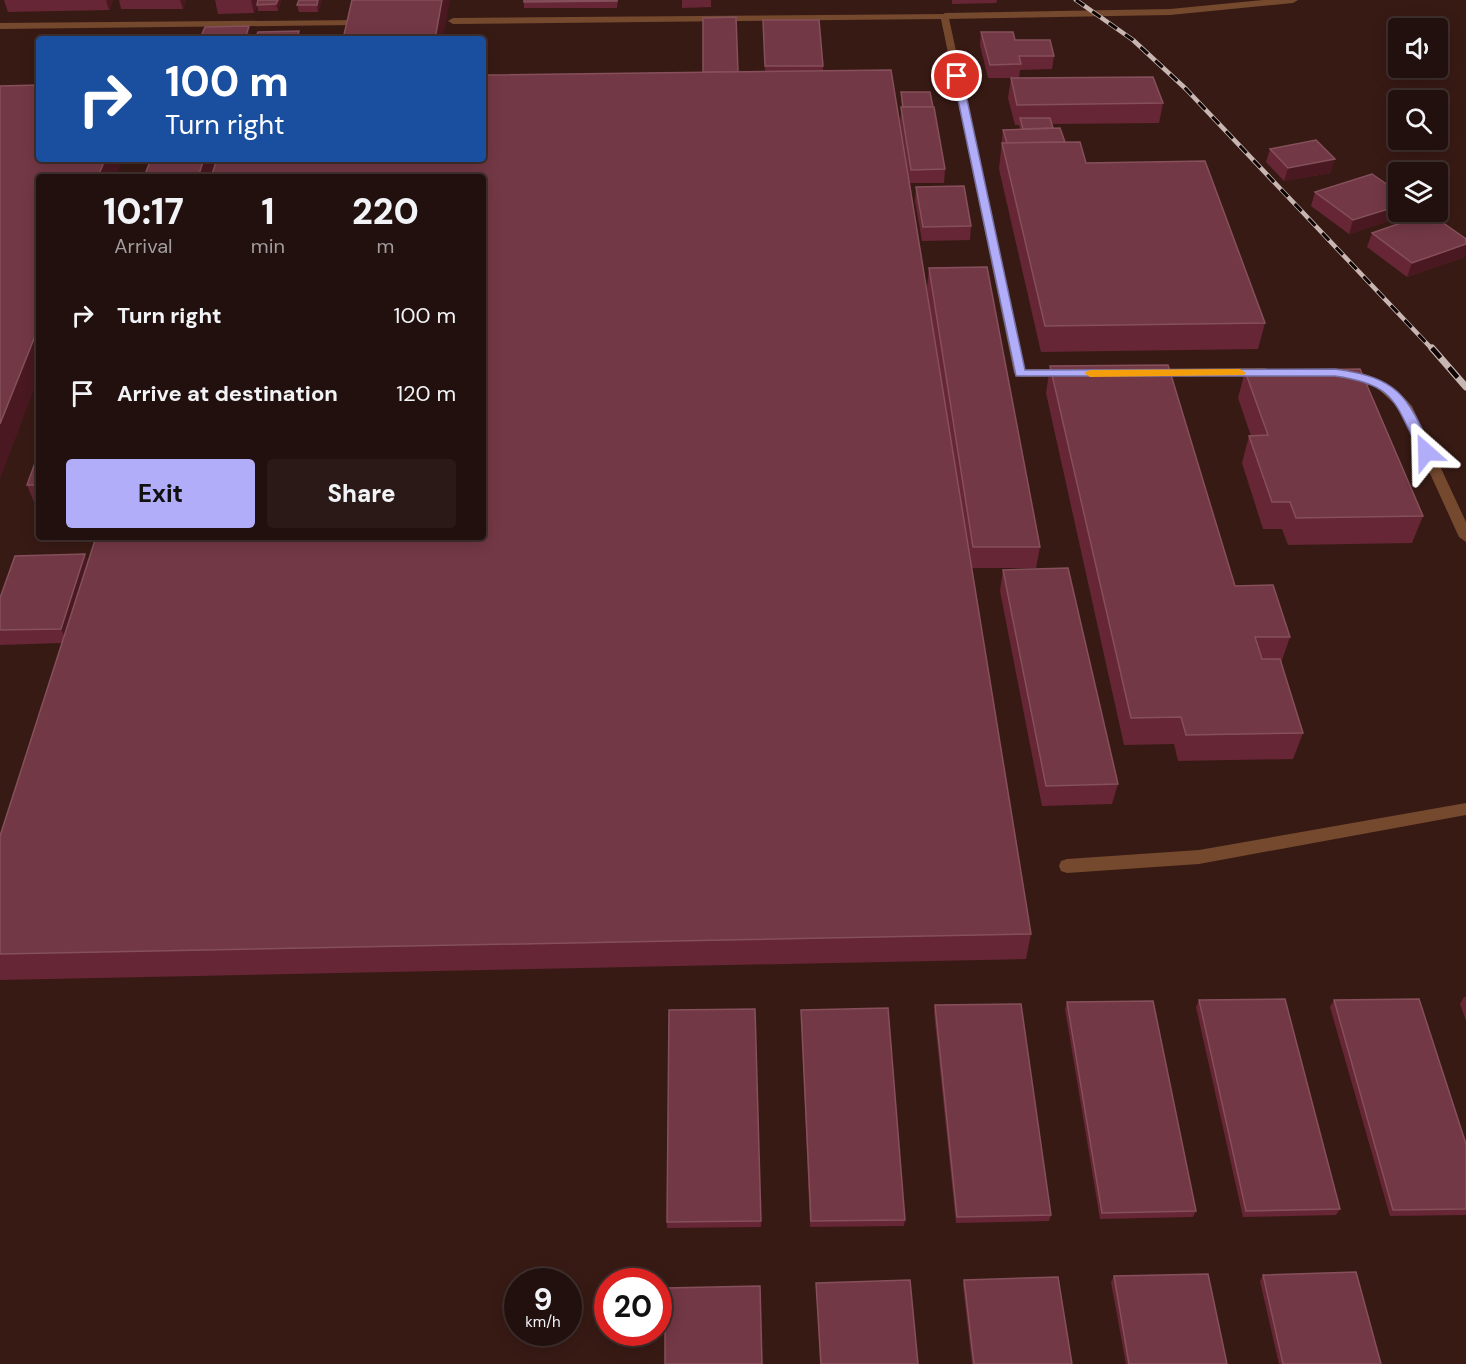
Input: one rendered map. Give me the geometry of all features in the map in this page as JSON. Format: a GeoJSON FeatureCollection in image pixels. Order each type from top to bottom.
{"type":"FeatureCollection","features":[{"type":"Feature","properties":{"kind":"street"},"geometry":{"type":"LineString","coordinates":[[453,21],[1170,12],[1293,0]]}},
{"type":"Feature","properties":{"kind":"street"},"geometry":{"type":"LineString","coordinates":[[945,16],[1020,374],[1078,373]]}},
{"type":"Feature","properties":{"kind":"street"},"geometry":{"type":"LineString","coordinates":[[0,26],[356,22]]}},
{"type":"Feature","properties":{"kind":"street"},"geometry":{"type":"LineString","coordinates":[[1137,373],[1277,372]]}},
{"type":"Feature","properties":{"kind":"street"},"geometry":{"type":"LineString","coordinates":[[1335,372],[1373,380],[1397,396],[1407,409],[1466,537]]}},
{"type":"Feature","properties":{"kind":"street"},"geometry":{"type":"LineString","coordinates":[[1067,866],[1198,857],[1466,809]]}},
{"type":"Feature","properties":{"kind":"shaded area"},"geometry":{"type":"Polygon","coordinates":[[[0,0],[1466,0],[1466,1364],[0,1364],[0,0]]]}},
{"type":"Feature","properties":{"kind":"building"},"geometry":{"type":"Polygon","coordinates":[[[258,0],[278,0],[276,4],[257,5],[258,0]]]}},
{"type":"Feature","properties":{"kind":"building"},"geometry":{"type":"Polygon","coordinates":[[[299,0],[318,0],[317,5],[297,5],[299,0]]]}},
{"type":"Feature","properties":{"kind":"building"},"geometry":{"type":"Polygon","coordinates":[[[352,0],[442,0],[436,36],[344,36],[352,0]]]}},
{"type":"Feature","properties":{"kind":"building"},"geometry":{"type":"Polygon","coordinates":[[[524,0],[617,0],[617,1],[524,2],[524,0]]]}},
{"type":"Feature","properties":{"kind":"building"},"geometry":{"type":"Polygon","coordinates":[[[736,17],[738,72],[703,72],[703,18],[736,17]]]}},
{"type":"Feature","properties":{"kind":"building"},"geometry":{"type":"Polygon","coordinates":[[[763,20],[819,20],[823,66],[765,66],[763,20]]]}},
{"type":"Feature","properties":{"kind":"building"},"geometry":{"type":"Polygon","coordinates":[[[249,26],[246,36],[201,36],[205,27],[249,26]]]}},
{"type":"Feature","properties":{"kind":"building"},"geometry":{"type":"Polygon","coordinates":[[[299,31],[298,36],[256,36],[258,32],[299,31]]]}},
{"type":"Feature","properties":{"kind":"building"},"geometry":{"type":"Polygon","coordinates":[[[981,32],[1013,32],[1015,40],[1050,40],[1054,56],[1019,56],[1021,64],[990,65],[981,32]]]}},
{"type":"Feature","properties":{"kind":"building"},"geometry":{"type":"Polygon","coordinates":[[[891,70],[1031,934],[0,954],[0,836],[95,540],[486,540],[486,174],[212,174],[216,162],[486,162],[486,75],[891,70]]]}},
{"type":"Feature","properties":{"kind":"building"},"geometry":{"type":"Polygon","coordinates":[[[1153,77],[1163,103],[1017,105],[1011,78],[1153,77]]]}},
{"type":"Feature","properties":{"kind":"building"},"geometry":{"type":"Polygon","coordinates":[[[36,85],[36,162],[104,162],[99,174],[36,174],[36,334],[0,424],[0,86],[36,85]]]}},
{"type":"Feature","properties":{"kind":"building"},"geometry":{"type":"Polygon","coordinates":[[[901,92],[930,92],[933,107],[903,107],[901,92]]]}},
{"type":"Feature","properties":{"kind":"building"},"geometry":{"type":"Polygon","coordinates":[[[901,107],[934,107],[945,169],[911,170],[901,107]]]}},
{"type":"Feature","properties":{"kind":"building"},"geometry":{"type":"Polygon","coordinates":[[[1020,118],[1050,118],[1053,128],[1023,129],[1020,118]]]}},
{"type":"Feature","properties":{"kind":"building"},"geometry":{"type":"Polygon","coordinates":[[[1060,128],[1065,142],[1007,143],[1003,130],[1060,128]]]}},
{"type":"Feature","properties":{"kind":"building"},"geometry":{"type":"Polygon","coordinates":[[[1316,140],[1335,159],[1288,168],[1270,149],[1316,140]]]}},
{"type":"Feature","properties":{"kind":"building"},"geometry":{"type":"Polygon","coordinates":[[[1080,142],[1086,163],[1205,161],[1265,323],[1045,326],[1002,143],[1080,142]]]}},
{"type":"Feature","properties":{"kind":"building"},"geometry":{"type":"Polygon","coordinates":[[[150,162],[203,162],[199,174],[145,174],[150,162]]]}},
{"type":"Feature","properties":{"kind":"building"},"geometry":{"type":"Polygon","coordinates":[[[1372,174],[1388,185],[1388,209],[1353,220],[1315,192],[1372,174]]]}},
{"type":"Feature","properties":{"kind":"building"},"geometry":{"type":"Polygon","coordinates":[[[964,186],[971,226],[923,227],[916,187],[964,186]]]}},
{"type":"Feature","properties":{"kind":"building"},"geometry":{"type":"Polygon","coordinates":[[[1403,222],[1442,222],[1466,239],[1466,244],[1412,263],[1372,233],[1403,222]]]}},
{"type":"Feature","properties":{"kind":"building"},"geometry":{"type":"Polygon","coordinates":[[[987,267],[1040,547],[973,547],[929,268],[987,267]]]}},
{"type":"Feature","properties":{"kind":"building"},"geometry":{"type":"Polygon","coordinates":[[[1168,365],[1235,586],[1273,585],[1290,637],[1255,637],[1262,659],[1280,659],[1303,733],[1186,735],[1181,717],[1131,718],[1050,366],[1168,365]]]}},
{"type":"Feature","properties":{"kind":"building"},"geometry":{"type":"Polygon","coordinates":[[[1360,369],[1423,516],[1296,518],[1290,502],[1272,502],[1249,436],[1268,435],[1245,371],[1360,369]]]}},
{"type":"Feature","properties":{"kind":"building"},"geometry":{"type":"Polygon","coordinates":[[[36,460],[36,485],[27,485],[36,460]]]}},
{"type":"Feature","properties":{"kind":"building"},"geometry":{"type":"Polygon","coordinates":[[[85,554],[61,629],[0,630],[0,598],[15,556],[85,554]]]}},
{"type":"Feature","properties":{"kind":"building"},"geometry":{"type":"Polygon","coordinates":[[[1068,568],[1118,784],[1046,786],[1003,570],[1068,568]]]}},
{"type":"Feature","properties":{"kind":"building"},"geometry":{"type":"Polygon","coordinates":[[[1285,999],[1340,1209],[1246,1211],[1199,1000],[1285,999]]]}},
{"type":"Feature","properties":{"kind":"building"},"geometry":{"type":"Polygon","coordinates":[[[1419,999],[1466,1144],[1466,1209],[1393,1210],[1334,1000],[1419,999]]]}},
{"type":"Feature","properties":{"kind":"building"},"geometry":{"type":"Polygon","coordinates":[[[1153,1001],[1196,1211],[1102,1213],[1067,1002],[1153,1001]]]}},
{"type":"Feature","properties":{"kind":"building"},"geometry":{"type":"Polygon","coordinates":[[[1021,1004],[1051,1215],[957,1217],[935,1005],[1021,1004]]]}},
{"type":"Feature","properties":{"kind":"building"},"geometry":{"type":"Polygon","coordinates":[[[888,1008],[905,1220],[811,1221],[801,1010],[888,1008]]]}},
{"type":"Feature","properties":{"kind":"building"},"geometry":{"type":"Polygon","coordinates":[[[755,1009],[761,1221],[667,1222],[669,1010],[755,1009]]]}},
{"type":"Feature","properties":{"kind":"building"},"geometry":{"type":"Polygon","coordinates":[[[1356,1272],[1381,1364],[1283,1364],[1263,1275],[1356,1272]]]}},
{"type":"Feature","properties":{"kind":"building"},"geometry":{"type":"Polygon","coordinates":[[[1208,1274],[1227,1364],[1129,1364],[1114,1276],[1208,1274]]]}},
{"type":"Feature","properties":{"kind":"building"},"geometry":{"type":"Polygon","coordinates":[[[1058,1277],[1072,1364],[974,1364],[964,1280],[1058,1277]]]}},
{"type":"Feature","properties":{"kind":"building"},"geometry":{"type":"Polygon","coordinates":[[[910,1280],[918,1364],[821,1364],[816,1283],[910,1280]]]}},
{"type":"Feature","properties":{"kind":"building"},"geometry":{"type":"Polygon","coordinates":[[[760,1286],[762,1364],[665,1364],[665,1346],[672,1346],[672,1288],[760,1286]]]}},
{"type":"Feature","properties":{"kind":"railway"},"geometry":{"type":"LineString","coordinates":[[1076,0],[1133,40],[1186,89],[1433,350]]}},
{"type":"Feature","properties":{"kind":"railway"},"geometry":{"type":"LineString","coordinates":[[1432,348],[1466,387]]}},
{"type":"Feature","properties":{"kind":"slow traffic"},"geometry":{"type":"LineString","coordinates":[[1090,373],[1240,373]]}},
{"type":"Feature","properties":{"kind":"route"},"geometry":{"type":"LineString","coordinates":[[957,76],[1020,374],[1335,372],[1357,375],[1373,380],[1397,396],[1407,409],[1426,452]]}}]}
